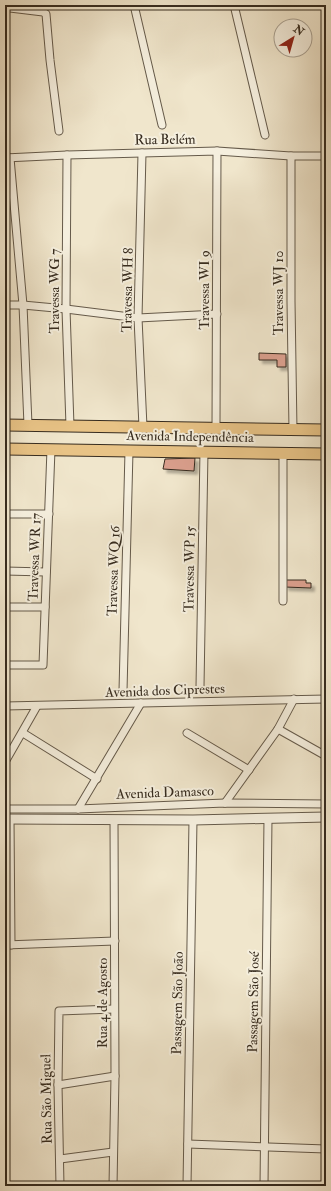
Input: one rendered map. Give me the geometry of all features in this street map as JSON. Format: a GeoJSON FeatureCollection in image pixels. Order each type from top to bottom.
{"type":"FeatureCollection","features":[{"type":"Feature","properties":{"kind":"main road","name":"Avenida Independência"},"geometry":{"type":"LineString","coordinates":[[5,425],[326,430]]}},
{"type":"Feature","properties":{"kind":"main road","name":"Avenida Independência"},"geometry":{"type":"LineString","coordinates":[[5,449],[326,454]]}},
{"type":"Feature","properties":{"kind":"street"},"geometry":{"type":"LineString","coordinates":[[6,5],[10,8],[43,12],[46,14],[59,131]]}},
{"type":"Feature","properties":{"kind":"street"},"geometry":{"type":"LineString","coordinates":[[134,5],[162,125]]}},
{"type":"Feature","properties":{"kind":"street"},"geometry":{"type":"LineString","coordinates":[[234,5],[265,135]]}},
{"type":"Feature","properties":{"kind":"street","name":"Rua Belém"},"geometry":{"type":"LineString","coordinates":[[8,158],[217,151],[291,156],[326,156]]}},
{"type":"Feature","properties":{"kind":"street","name":"Travessa WI 9"},"geometry":{"type":"LineString","coordinates":[[216,428],[217,151]]}},
{"type":"Feature","properties":{"kind":"street","name":"Travessa WH 8"},"geometry":{"type":"LineString","coordinates":[[142,153],[138,318],[143,427]]}},
{"type":"Feature","properties":{"kind":"street","name":"Travessa WG 7"},"geometry":{"type":"LineString","coordinates":[[67,155],[66,309],[70,426]]}},
{"type":"Feature","properties":{"kind":"street","name":"Travessa WJ 10"},"geometry":{"type":"LineString","coordinates":[[291,156],[293,430]]}},
{"type":"Feature","properties":{"kind":"street"},"geometry":{"type":"LineString","coordinates":[[8,158],[23,305],[28,425]]}},
{"type":"Feature","properties":{"kind":"street"},"geometry":{"type":"LineString","coordinates":[[5,305],[66,309],[138,318],[217,314]]}},
{"type":"Feature","properties":{"kind":"street","name":"Travessa WR 17"},"geometry":{"type":"LineString","coordinates":[[5,665],[43,665],[51,449]]}},
{"type":"Feature","properties":{"kind":"street","name":"Travessa WQ 16"},"geometry":{"type":"LineString","coordinates":[[123,691],[130,451]]}},
{"type":"Feature","properties":{"kind":"street","name":"Travessa WP 15"},"geometry":{"type":"LineString","coordinates":[[200,687],[204,451]]}},
{"type":"Feature","properties":{"kind":"street"},"geometry":{"type":"LineString","coordinates":[[282,453],[283,601]]}},
{"type":"Feature","properties":{"kind":"street"},"geometry":{"type":"LineString","coordinates":[[5,514],[49,514]]}},
{"type":"Feature","properties":{"kind":"street"},"geometry":{"type":"LineString","coordinates":[[5,571],[46,572]]}},
{"type":"Feature","properties":{"kind":"street"},"geometry":{"type":"LineString","coordinates":[[5,607],[45,607]]}},
{"type":"Feature","properties":{"kind":"street"},"geometry":{"type":"LineString","coordinates":[[225,803],[278,728],[294,699]]}},
{"type":"Feature","properties":{"kind":"street","name":"Avenida dos Ciprestes"},"geometry":{"type":"LineString","coordinates":[[5,706],[326,699]]}},
{"type":"Feature","properties":{"kind":"street"},"geometry":{"type":"LineString","coordinates":[[78,809],[141,703]]}},
{"type":"Feature","properties":{"kind":"street"},"geometry":{"type":"LineString","coordinates":[[5,762],[38,706]]}},
{"type":"Feature","properties":{"kind":"street"},"geometry":{"type":"LineString","coordinates":[[278,728],[326,756]]}},
{"type":"Feature","properties":{"kind":"street"},"geometry":{"type":"LineString","coordinates":[[23,733],[97,778]]}},
{"type":"Feature","properties":{"kind":"street"},"geometry":{"type":"LineString","coordinates":[[187,733],[249,770]]}},
{"type":"Feature","properties":{"kind":"street","name":"Avenida Damasco"},"geometry":{"type":"LineString","coordinates":[[5,809],[78,809],[225,803],[326,804]]}},
{"type":"Feature","properties":{"kind":"street","name":"Avenida Damasco"},"geometry":{"type":"LineString","coordinates":[[8,819],[193,820],[326,817]]}},
{"type":"Feature","properties":{"kind":"street","name":"Passagem São José"},"geometry":{"type":"LineString","coordinates":[[264,1186],[268,818]]}},
{"type":"Feature","properties":{"kind":"street"},"geometry":{"type":"LineString","coordinates":[[8,819],[8,945],[115,941]]}},
{"type":"Feature","properties":{"kind":"street","name":"Rua 4 de Agosto"},"geometry":{"type":"LineString","coordinates":[[113,1186],[115,1076],[114,820]]}},
{"type":"Feature","properties":{"kind":"street","name":"Passagem São João"},"geometry":{"type":"LineString","coordinates":[[188,1186],[193,820]]}},
{"type":"Feature","properties":{"kind":"street","name":"Rua São Miguel"},"geometry":{"type":"LineString","coordinates":[[60,1186],[58,1011],[114,1009]]}},
{"type":"Feature","properties":{"kind":"street"},"geometry":{"type":"LineString","coordinates":[[58,1085],[115,1076]]}},
{"type":"Feature","properties":{"kind":"street"},"geometry":{"type":"LineString","coordinates":[[188,1144],[326,1149]]}},
{"type":"Feature","properties":{"kind":"street"},"geometry":{"type":"LineString","coordinates":[[60,1159],[113,1152]]}},
{"type":"Feature","properties":{"kind":"building"},"geometry":{"type":"Polygon","coordinates":[[[259,353],[286,354],[286,367],[277,367],[277,360],[259,360],[259,353]]]}},
{"type":"Feature","properties":{"kind":"building"},"geometry":{"type":"Polygon","coordinates":[[[195,458],[194,471],[163,469],[165,459],[195,458]]]}},
{"type":"Feature","properties":{"kind":"building"},"geometry":{"type":"Polygon","coordinates":[[[285,580],[306,580],[306,583],[311,583],[311,588],[285,587],[285,580]]]}}]}
